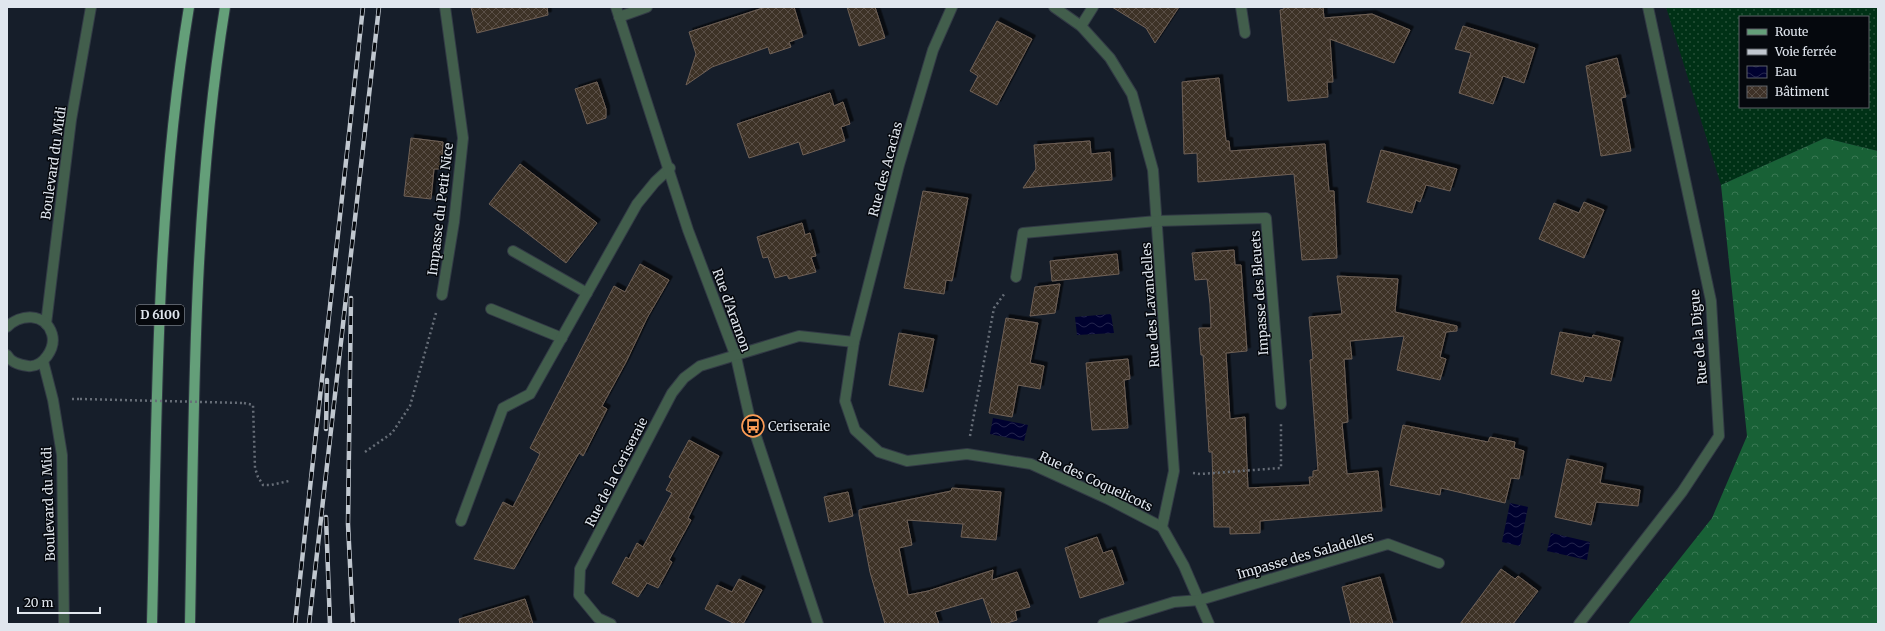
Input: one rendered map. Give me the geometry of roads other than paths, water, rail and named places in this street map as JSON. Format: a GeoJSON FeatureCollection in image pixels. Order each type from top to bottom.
{"type":"FeatureCollection","features":[{"type":"Feature","properties":{"kind":"main road","name":"D 6100"},"geometry":{"type":"LineString","coordinates":[[152,624],[159,342],[166,187],[177,78],[189,7]]}},
{"type":"Feature","properties":{"kind":"main road","name":"D 6100"},"geometry":{"type":"LineString","coordinates":[[190,624],[198,258],[208,132],[225,7]]}},
{"type":"Feature","properties":{"kind":"street","name":"Boulevard du Midi"},"geometry":{"type":"LineString","coordinates":[[46,324],[72,120],[91,7]]}},
{"type":"Feature","properties":{"kind":"street","name":"Impasse du Petit Nice"},"geometry":{"type":"LineString","coordinates":[[442,295],[454,222],[463,138],[445,7]]}},
{"type":"Feature","properties":{"kind":"street","name":"Rue d'Aramon"},"geometry":{"type":"LineString","coordinates":[[616,7],[670,168],[688,230],[736,357],[749,415],[818,624]]}},
{"type":"Feature","properties":{"kind":"street"},"geometry":{"type":"LineString","coordinates":[[619,17],[647,7]]}},
{"type":"Feature","properties":{"kind":"street","name":"Rue des Acacias"},"geometry":{"type":"LineString","coordinates":[[854,342],[899,165],[933,50],[952,7]]}},
{"type":"Feature","properties":{"kind":"street","name":"Rue des Lavandelles"},"geometry":{"type":"LineString","coordinates":[[1054,7],[1081,26],[1110,58],[1132,94],[1153,170],[1174,471],[1162,527]]}},
{"type":"Feature","properties":{"kind":"street"},"geometry":{"type":"LineString","coordinates":[[1081,26],[1093,7]]}},
{"type":"Feature","properties":{"kind":"street"},"geometry":{"type":"LineString","coordinates":[[1241,7],[1245,33]]}},
{"type":"Feature","properties":{"kind":"street","name":"Rue de la Digue"},"geometry":{"type":"LineString","coordinates":[[1579,624],[1682,492],[1719,436],[1711,301],[1648,7]]}},
{"type":"Feature","properties":{"kind":"street"},"geometry":{"type":"LineString","coordinates":[[461,521],[503,408],[530,394],[637,204],[655,182],[670,168]]}},
{"type":"Feature","properties":{"kind":"street","name":"Impasse des Bleuets"},"geometry":{"type":"LineString","coordinates":[[1157,221],[1266,218],[1281,404]]}},
{"type":"Feature","properties":{"kind":"street"},"geometry":{"type":"LineString","coordinates":[[1016,277],[1023,233],[1157,221]]}},
{"type":"Feature","properties":{"kind":"street"},"geometry":{"type":"LineString","coordinates":[[513,251],[587,293]]}},
{"type":"Feature","properties":{"kind":"street"},"geometry":{"type":"LineString","coordinates":[[491,309],[562,338]]}},
{"type":"Feature","properties":{"kind":"street"},"geometry":{"type":"LineString","coordinates":[[7,327],[14,320],[25,316],[36,318],[46,324],[52,336],[51,350],[43,362],[32,366],[19,365],[7,355]]}},
{"type":"Feature","properties":{"kind":"street","name":"Rue de la Ceriseraie"},"geometry":{"type":"LineString","coordinates":[[611,624],[598,618],[579,595],[580,569],[672,392],[684,378],[700,366],[736,357],[799,336],[854,342]]}},
{"type":"Feature","properties":{"kind":"street","name":"Rue des Coquelicots"},"geometry":{"type":"LineString","coordinates":[[854,342],[845,401],[854,430],[879,452],[907,461],[967,454],[1031,464],[1108,499],[1162,527]]}},
{"type":"Feature","properties":{"kind":"street","name":"Boulevard du Midi"},"geometry":{"type":"LineString","coordinates":[[43,362],[53,400],[62,455],[64,624]]}},
{"type":"Feature","properties":{"kind":"street"},"geometry":{"type":"LineString","coordinates":[[1162,527],[1200,600],[1209,624]]}},
{"type":"Feature","properties":{"kind":"street","name":"Impasse des Saladelles"},"geometry":{"type":"LineString","coordinates":[[1103,624],[1174,602],[1200,600],[1388,544],[1439,563]]}},
{"type":"Feature","properties":{"kind":"water"},"geometry":{"type":"Polygon","coordinates":[[[1111,314],[1114,333],[1077,335],[1075,317],[1111,314]]]}},
{"type":"Feature","properties":{"kind":"water"},"geometry":{"type":"Polygon","coordinates":[[[993,418],[1028,425],[1024,441],[990,434],[993,418]]]}},
{"type":"Feature","properties":{"kind":"water"},"geometry":{"type":"Polygon","coordinates":[[[1510,503],[1528,507],[1520,546],[1502,542],[1510,503]]]}},
{"type":"Feature","properties":{"kind":"water"},"geometry":{"type":"Polygon","coordinates":[[[1551,533],[1590,542],[1587,560],[1547,551],[1551,533]]]}},
{"type":"Feature","properties":{"kind":"railway"},"geometry":{"type":"LineString","coordinates":[[295,624],[363,7]]}},
{"type":"Feature","properties":{"kind":"railway"},"geometry":{"type":"LineString","coordinates":[[309,624],[379,7]]}},
{"type":"Feature","properties":{"kind":"railway"},"geometry":{"type":"LineString","coordinates":[[351,298],[348,524],[353,624]]}},
{"type":"Feature","properties":{"kind":"railway"},"geometry":{"type":"LineString","coordinates":[[326,429],[327,380]]}},
{"type":"Feature","properties":{"kind":"railway"},"geometry":{"type":"LineString","coordinates":[[326,517],[330,624]]}},
{"type":"Feature","properties":{"kind":"place","name":"Ceriseraie"},"geometry":{"type":"Point","coordinates":[753,426]}}]}
